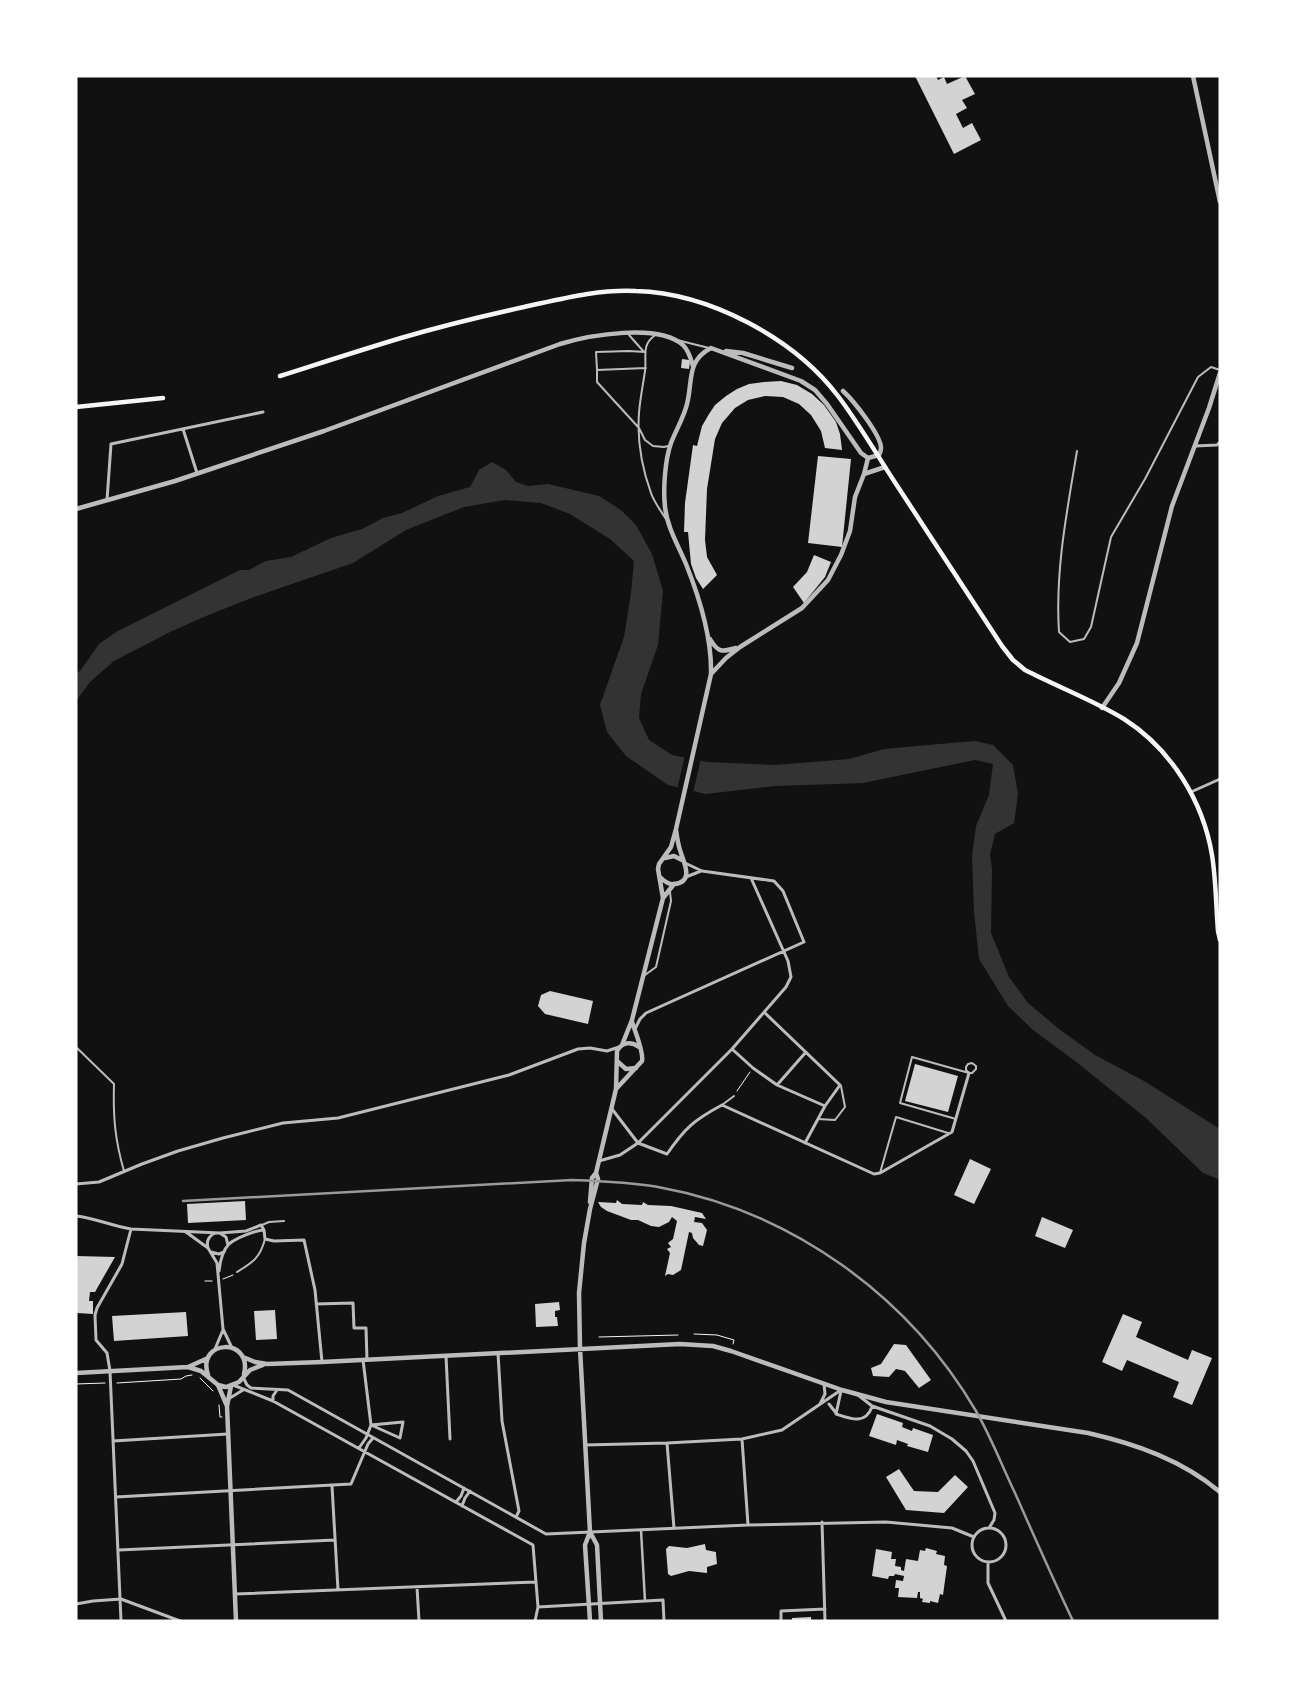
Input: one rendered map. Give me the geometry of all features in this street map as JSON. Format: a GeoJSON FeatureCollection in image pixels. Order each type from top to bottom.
{"type":"FeatureCollection","features":[{"type":"Feature","properties":{"kind":"main road"},"geometry":{"type":"LineString","coordinates":[[280,376],[451,324],[584,294],[616,291],[656,292],[726,311],[777,340],[815,370],[838,396],[886,466],[987,625],[1013,660],[1025,670],[1126,721],[1148,738],[1170,761],[1191,792],[1202,814],[1212,857],[1220,940]]}},
{"type":"Feature","properties":{"kind":"main road"},"geometry":{"type":"LineString","coordinates":[[76,408],[163,398]]}},
{"type":"Feature","properties":{"kind":"street"},"geometry":{"type":"LineString","coordinates":[[1193,76],[1220,202]]}},
{"type":"Feature","properties":{"kind":"street"},"geometry":{"type":"LineString","coordinates":[[76,509],[175,482],[333,428],[560,344],[600,334],[656,334],[673,338],[684,346],[690,355],[693,366]]}},
{"type":"Feature","properties":{"kind":"street"},"geometry":{"type":"LineString","coordinates":[[664,898],[658,869],[659,864],[670,847],[676,829],[711,676],[712,656],[709,636],[691,576],[668,522],[665,506],[665,486],[670,445],[687,405],[693,366],[703,352],[711,348],[801,381],[815,390],[827,404],[861,453],[868,458],[879,456],[882,449],[880,441],[852,399],[843,391]]}},
{"type":"Feature","properties":{"kind":"street"},"geometry":{"type":"LineString","coordinates":[[721,351],[743,353],[792,368]]}},
{"type":"Feature","properties":{"kind":"street"},"geometry":{"type":"LineString","coordinates":[[1102,708],[1119,683],[1137,643],[1172,506],[1209,408],[1220,371]]}},
{"type":"Feature","properties":{"kind":"street"},"geometry":{"type":"LineString","coordinates":[[107,500],[111,444],[263,412]]}},
{"type":"Feature","properties":{"kind":"street"},"geometry":{"type":"LineString","coordinates":[[183,429],[197,474]]}},
{"type":"Feature","properties":{"kind":"street"},"geometry":{"type":"LineString","coordinates":[[1195,446],[1217,445],[1220,442]]}},
{"type":"Feature","properties":{"kind":"street"},"geometry":{"type":"LineString","coordinates":[[711,676],[722,661],[740,647],[802,608],[828,580],[850,532],[855,497],[868,458]]}},
{"type":"Feature","properties":{"kind":"street"},"geometry":{"type":"LineString","coordinates":[[864,474],[886,466]]}},
{"type":"Feature","properties":{"kind":"street"},"geometry":{"type":"LineString","coordinates":[[709,636],[715,648],[720,651],[740,647]]}},
{"type":"Feature","properties":{"kind":"street"},"geometry":{"type":"LineString","coordinates":[[1191,792],[1220,779]]}},
{"type":"Feature","properties":{"kind":"street"},"geometry":{"type":"LineString","coordinates":[[676,829],[683,861],[687,870],[685,877]]}},
{"type":"Feature","properties":{"kind":"street"},"geometry":{"type":"LineString","coordinates":[[635,1030],[640,1019],[646,1013],[804,942],[783,891],[774,882],[702,871],[674,856],[664,858]]}},
{"type":"Feature","properties":{"kind":"street"},"geometry":{"type":"LineString","coordinates":[[660,877],[666,883],[674,884],[685,877],[702,871]]}},
{"type":"Feature","properties":{"kind":"street"},"geometry":{"type":"LineString","coordinates":[[598,1161],[620,1155],[638,1143],[732,1049],[786,988],[791,977],[788,961],[751,878]]}},
{"type":"Feature","properties":{"kind":"street"},"geometry":{"type":"LineString","coordinates":[[590,1621],[586,1545],[590,1532],[580,1348],[580,1270],[590,1209],[592,1178],[596,1173],[616,1089],[616,1054],[632,1020],[664,898],[674,884]]}},
{"type":"Feature","properties":{"kind":"street"},"geometry":{"type":"LineString","coordinates":[[765,1013],[840,1085],[825,1106],[805,1143]]}},
{"type":"Feature","properties":{"kind":"street"},"geometry":{"type":"LineString","coordinates":[[616,1089],[642,1061],[643,1056],[632,1020]]}},
{"type":"Feature","properties":{"kind":"street"},"geometry":{"type":"LineString","coordinates":[[76,1184],[100,1182],[178,1151],[283,1123],[338,1118],[509,1075],[578,1049],[590,1048],[607,1051],[629,1043],[639,1047]]}},
{"type":"Feature","properties":{"kind":"street"},"geometry":{"type":"LineString","coordinates":[[732,1049],[753,1068],[777,1085],[825,1106]]}},
{"type":"Feature","properties":{"kind":"street"},"geometry":{"type":"LineString","coordinates":[[607,1051],[626,1069],[637,1067]]}},
{"type":"Feature","properties":{"kind":"street"},"geometry":{"type":"LineString","coordinates":[[777,1085],[806,1052]]}},
{"type":"Feature","properties":{"kind":"street"},"geometry":{"type":"LineString","coordinates":[[612,1109],[638,1143],[667,1154],[691,1123],[722,1105],[874,1174],[880,1173],[952,1132],[969,1073]]}},
{"type":"Feature","properties":{"kind":"street"},"geometry":{"type":"LineString","coordinates":[[76,1216],[88,1217],[131,1229],[218,1233],[246,1230],[260,1225],[264,1230],[265,1239],[274,1241],[304,1240],[315,1290],[322,1362]]}},
{"type":"Feature","properties":{"kind":"street"},"geometry":{"type":"LineString","coordinates":[[122,1621],[110,1371],[107,1353],[96,1340],[95,1315],[97,1308],[122,1264],[131,1229]]}},
{"type":"Feature","properties":{"kind":"street"},"geometry":{"type":"LineString","coordinates":[[218,1281],[220,1263],[228,1245],[257,1231],[264,1230]]}},
{"type":"Feature","properties":{"kind":"street"},"geometry":{"type":"LineString","coordinates":[[184,1231],[219,1254],[225,1251]]}},
{"type":"Feature","properties":{"kind":"street"},"geometry":{"type":"LineString","coordinates":[[218,1233],[226,1237],[228,1245]]}},
{"type":"Feature","properties":{"kind":"street"},"geometry":{"type":"LineString","coordinates":[[218,1233],[209,1237],[207,1244],[217,1263],[223,1329],[232,1348]]}},
{"type":"Feature","properties":{"kind":"street"},"geometry":{"type":"LineString","coordinates":[[316,1304],[353,1302],[354,1328],[366,1328],[365,1360],[371,1425],[359,1449]]}},
{"type":"Feature","properties":{"kind":"street"},"geometry":{"type":"LineString","coordinates":[[208,1375],[206,1364],[223,1329]]}},
{"type":"Feature","properties":{"kind":"street"},"geometry":{"type":"LineString","coordinates":[[243,1357],[266,1364],[580,1348],[680,1344],[701,1345],[731,1351],[842,1390],[886,1402],[1088,1433],[1119,1440],[1169,1460],[1192,1472],[1220,1492]]}},
{"type":"Feature","properties":{"kind":"street"},"geometry":{"type":"LineString","coordinates":[[214,1350],[226,1347],[240,1353],[246,1368],[244,1375],[247,1385],[251,1388],[288,1390],[546,1534],[822,1522],[886,1522],[952,1528],[974,1537]]}},
{"type":"Feature","properties":{"kind":"street"},"geometry":{"type":"LineString","coordinates":[[498,1352],[502,1421],[519,1511],[516,1517]]}},
{"type":"Feature","properties":{"kind":"street"},"geometry":{"type":"LineString","coordinates":[[446,1356],[450,1439]]}},
{"type":"Feature","properties":{"kind":"street"},"geometry":{"type":"LineString","coordinates":[[76,1373],[188,1367],[208,1358]]}},
{"type":"Feature","properties":{"kind":"street"},"geometry":{"type":"LineString","coordinates":[[236,1621],[227,1406],[232,1386],[239,1382],[250,1370],[266,1364]]}},
{"type":"Feature","properties":{"kind":"street"},"geometry":{"type":"LineString","coordinates":[[188,1367],[208,1375],[218,1385],[227,1406]]}},
{"type":"Feature","properties":{"kind":"street"},"geometry":{"type":"LineString","coordinates":[[820,1405],[825,1394],[824,1384]]}},
{"type":"Feature","properties":{"kind":"street"},"geometry":{"type":"LineString","coordinates":[[218,1385],[232,1386],[259,1394],[273,1401],[533,1545],[538,1607],[534,1621]]}},
{"type":"Feature","properties":{"kind":"street"},"geometry":{"type":"LineString","coordinates":[[273,1401],[273,1396],[278,1389]]}},
{"type":"Feature","properties":{"kind":"street"},"geometry":{"type":"LineString","coordinates":[[229,1398],[243,1390]]}},
{"type":"Feature","properties":{"kind":"street"},"geometry":{"type":"LineString","coordinates":[[586,1444],[667,1443],[742,1439],[782,1430],[842,1390]]}},
{"type":"Feature","properties":{"kind":"street"},"geometry":{"type":"LineString","coordinates":[[836,1414],[842,1390]]}},
{"type":"Feature","properties":{"kind":"street"},"geometry":{"type":"LineString","coordinates":[[858,1394],[872,1406],[930,1426],[952,1438],[966,1451],[973,1461],[995,1513],[994,1520],[989,1528]]}},
{"type":"Feature","properties":{"kind":"street"},"geometry":{"type":"LineString","coordinates":[[829,1404],[836,1414],[851,1419],[867,1416],[872,1406]]}},
{"type":"Feature","properties":{"kind":"street"},"geometry":{"type":"LineString","coordinates":[[403,1422],[400,1438],[371,1425],[379,1424],[403,1422]]}},
{"type":"Feature","properties":{"kind":"street"},"geometry":{"type":"LineString","coordinates":[[113,1441],[228,1434]]}},
{"type":"Feature","properties":{"kind":"street"},"geometry":{"type":"LineString","coordinates":[[116,1497],[351,1484],[368,1444],[373,1438]]}},
{"type":"Feature","properties":{"kind":"street"},"geometry":{"type":"LineString","coordinates":[[742,1439],[748,1525]]}},
{"type":"Feature","properties":{"kind":"street"},"geometry":{"type":"LineString","coordinates":[[667,1443],[674,1528]]}},
{"type":"Feature","properties":{"kind":"street"},"geometry":{"type":"LineString","coordinates":[[332,1486],[338,1590]]}},
{"type":"Feature","properties":{"kind":"street"},"geometry":{"type":"LineString","coordinates":[[456,1502],[464,1488]]}},
{"type":"Feature","properties":{"kind":"street"},"geometry":{"type":"LineString","coordinates":[[462,1506],[470,1491]]}},
{"type":"Feature","properties":{"kind":"street"},"geometry":{"type":"LineString","coordinates":[[822,1522],[825,1621]]}},
{"type":"Feature","properties":{"kind":"street"},"geometry":{"type":"LineString","coordinates":[[989,1528],[998,1531],[1004,1538],[1005,1548],[1001,1557],[993,1562],[979,1559],[973,1551],[972,1542],[974,1537],[983,1529],[989,1528]]}},
{"type":"Feature","properties":{"kind":"street"},"geometry":{"type":"LineString","coordinates":[[640,1530],[645,1601]]}},
{"type":"Feature","properties":{"kind":"street"},"geometry":{"type":"LineString","coordinates":[[590,1532],[596,1545],[601,1621]]}},
{"type":"Feature","properties":{"kind":"street"},"geometry":{"type":"LineString","coordinates":[[118,1550],[335,1540]]}},
{"type":"Feature","properties":{"kind":"street"},"geometry":{"type":"LineString","coordinates":[[988,1562],[988,1582],[1006,1621]]}},
{"type":"Feature","properties":{"kind":"street"},"geometry":{"type":"LineString","coordinates":[[235,1594],[536,1582]]}},
{"type":"Feature","properties":{"kind":"street"},"geometry":{"type":"LineString","coordinates":[[417,1587],[419,1621]]}},
{"type":"Feature","properties":{"kind":"street"},"geometry":{"type":"LineString","coordinates":[[76,1604],[121,1599],[168,1619],[180,1621]]}},
{"type":"Feature","properties":{"kind":"street"},"geometry":{"type":"LineString","coordinates":[[538,1607],[662,1600],[664,1621]]}},
{"type":"Feature","properties":{"kind":"street"},"geometry":{"type":"LineString","coordinates":[[781,1621],[781,1611],[825,1608]]}},
{"type":"Feature","properties":{"kind":"lane"},"geometry":{"type":"LineString","coordinates":[[627,333],[645,352]]}},
{"type":"Feature","properties":{"kind":"lane"},"geometry":{"type":"LineString","coordinates":[[656,334],[649,340],[645,352],[646,368],[639,414],[639,428],[642,461],[651,494],[668,522]]}},
{"type":"Feature","properties":{"kind":"lane"},"geometry":{"type":"LineString","coordinates":[[673,338],[711,348]]}},
{"type":"Feature","properties":{"kind":"lane"},"geometry":{"type":"LineString","coordinates":[[645,352],[596,352],[597,382],[639,428],[645,440],[653,446],[664,447],[670,445]]}},
{"type":"Feature","properties":{"kind":"lane"},"geometry":{"type":"LineString","coordinates":[[1077,451],[1064,520],[1058,615],[1059,632],[1070,642],[1084,639],[1090,627],[1111,537],[1145,480],[1198,377],[1211,367],[1220,371]]}},
{"type":"Feature","properties":{"kind":"lane"},"geometry":{"type":"LineString","coordinates":[[596,370],[646,368]]}},
{"type":"Feature","properties":{"kind":"lane"},"geometry":{"type":"LineString","coordinates":[[643,977],[656,967],[670,901],[670,890]]}},
{"type":"Feature","properties":{"kind":"lane"},"geometry":{"type":"LineString","coordinates":[[76,1047],[114,1084],[113,1114],[116,1145],[124,1171]]}},
{"type":"Feature","properties":{"kind":"lane"},"geometry":{"type":"LineString","coordinates":[[957,1119],[900,1103],[902,1094],[912,1057],[969,1073],[974,1072],[976,1069],[976,1066],[972,1063],[966,1067],[969,1073]]}},
{"type":"Feature","properties":{"kind":"lane"},"geometry":{"type":"LineString","coordinates":[[818,1119],[835,1120],[845,1107],[840,1085]]}},
{"type":"Feature","properties":{"kind":"lane"},"geometry":{"type":"LineString","coordinates":[[722,1105],[734,1096]]}},
{"type":"Feature","properties":{"kind":"lane"},"geometry":{"type":"LineString","coordinates":[[880,1173],[896,1117],[948,1134]]}},
{"type":"Feature","properties":{"kind":"lane"},"geometry":{"type":"LineString","coordinates":[[260,1225],[284,1221]]}},
{"type":"Feature","properties":{"kind":"lane"},"geometry":{"type":"LineString","coordinates":[[238,1231],[240,1239]]}},
{"type":"Feature","properties":{"kind":"lane"},"geometry":{"type":"LineString","coordinates":[[237,1272],[253,1262],[262,1251],[265,1239]]}},
{"type":"Feature","properties":{"kind":"path"},"geometry":{"type":"LineString","coordinates":[[734,1096],[753,1068]]}},
{"type":"Feature","properties":{"kind":"path"},"geometry":{"type":"LineString","coordinates":[[694,1334],[717,1335],[734,1340]]}},
{"type":"Feature","properties":{"kind":"path"},"geometry":{"type":"LineString","coordinates":[[599,1337],[678,1335]]}},
{"type":"Feature","properties":{"kind":"path"},"geometry":{"type":"LineString","coordinates":[[117,1383],[181,1379],[186,1376],[196,1375],[213,1391]]}},
{"type":"Feature","properties":{"kind":"path"},"geometry":{"type":"LineString","coordinates":[[76,1384],[108,1383]]}},
{"type":"Feature","properties":{"kind":"path"},"geometry":{"type":"LineString","coordinates":[[219,1403],[220,1416],[222,1416]]}},
{"type":"Feature","properties":{"kind":"shaded area"},"geometry":{"type":"Polygon","coordinates":[[[492,462],[506,470],[516,482],[528,486],[548,484],[599,496],[621,510],[636,525],[652,554],[663,591],[658,645],[641,694],[639,718],[649,740],[672,755],[708,762],[775,765],[849,759],[884,749],[975,741],[993,745],[1013,765],[1018,794],[1014,823],[995,834],[990,854],[992,869],[991,933],[1009,977],[1028,1003],[1059,1029],[1095,1055],[1144,1081],[1220,1129],[1220,1180],[1203,1173],[1146,1118],[1033,1030],[1008,1006],[979,959],[974,912],[972,856],[976,826],[989,795],[993,764],[975,760],[863,783],[775,786],[706,794],[668,785],[626,756],[607,732],[600,705],[624,637],[634,561],[610,539],[570,514],[541,503],[505,500],[464,507],[406,530],[353,563],[254,597],[170,632],[114,661],[90,682],[76,701],[76,673],[80,671],[99,644],[116,632],[240,570],[249,570],[266,561],[291,557],[331,538],[362,529],[383,518],[402,513],[438,496],[470,487],[479,470],[492,462]]]}},
{"type":"Feature","properties":{"kind":"pier"},"geometry":{"type":"Polygon","coordinates":[[[685,755],[701,758],[693,793],[677,790],[685,755]]]}},
{"type":"Feature","properties":{"kind":"building"},"geometry":{"type":"Polygon","coordinates":[[[915,76],[936,76],[938,80],[944,77],[947,84],[965,76],[975,94],[962,100],[967,108],[956,114],[963,128],[972,123],[981,140],[954,154],[915,76]]]}},
{"type":"Feature","properties":{"kind":"building"},"geometry":{"type":"Polygon","coordinates":[[[682,359],[689,360],[689,369],[681,368],[682,359]]]}},
{"type":"Feature","properties":{"kind":"building"},"geometry":{"type":"Polygon","coordinates":[[[781,381],[797,385],[812,394],[824,405],[836,422],[842,450],[825,448],[821,431],[811,415],[799,404],[783,397],[765,396],[748,400],[735,408],[722,423],[715,439],[707,489],[705,540],[707,557],[717,575],[703,589],[696,578],[691,564],[688,532],[684,532],[685,503],[693,445],[697,446],[702,426],[715,405],[726,396],[749,384],[781,381]]]}},
{"type":"Feature","properties":{"kind":"building"},"geometry":{"type":"Polygon","coordinates":[[[818,456],[851,459],[842,547],[808,543],[818,456]]]}},
{"type":"Feature","properties":{"kind":"building"},"geometry":{"type":"Polygon","coordinates":[[[814,555],[831,562],[825,577],[804,603],[793,587],[807,572],[814,555]]]}},
{"type":"Feature","properties":{"kind":"building"},"geometry":{"type":"Polygon","coordinates":[[[550,991],[593,1001],[588,1024],[545,1014],[538,1006],[541,995],[550,991]]]}},
{"type":"Feature","properties":{"kind":"building"},"geometry":{"type":"Polygon","coordinates":[[[915,1064],[958,1076],[948,1112],[905,1101],[915,1064]]]}},
{"type":"Feature","properties":{"kind":"building"},"geometry":{"type":"Polygon","coordinates":[[[970,1159],[991,1169],[974,1204],[954,1195],[970,1159]]]}},
{"type":"Feature","properties":{"kind":"building"},"geometry":{"type":"Polygon","coordinates":[[[617,1200],[622,1204],[642,1205],[643,1202],[648,1205],[671,1206],[702,1213],[706,1219],[695,1217],[694,1222],[702,1223],[707,1230],[703,1246],[699,1245],[693,1238],[692,1233],[689,1232],[681,1270],[673,1275],[668,1274],[665,1276],[670,1253],[667,1249],[671,1247],[668,1243],[673,1239],[677,1221],[672,1217],[669,1222],[659,1227],[651,1226],[607,1211],[598,1202],[616,1203],[617,1200]]]}},
{"type":"Feature","properties":{"kind":"building"},"geometry":{"type":"Polygon","coordinates":[[[245,1201],[246,1220],[188,1223],[187,1204],[245,1201]]]}},
{"type":"Feature","properties":{"kind":"building"},"geometry":{"type":"Polygon","coordinates":[[[1042,1217],[1073,1230],[1065,1248],[1035,1236],[1042,1217]]]}},
{"type":"Feature","properties":{"kind":"building"},"geometry":{"type":"Polygon","coordinates":[[[76,1256],[115,1257],[95,1292],[90,1292],[89,1301],[93,1301],[93,1314],[77,1313],[76,1256]]]}},
{"type":"Feature","properties":{"kind":"building"},"geometry":{"type":"Polygon","coordinates":[[[559,1302],[560,1310],[555,1311],[558,1326],[536,1327],[535,1304],[559,1302]]]}},
{"type":"Feature","properties":{"kind":"building"},"geometry":{"type":"Polygon","coordinates":[[[275,1310],[277,1339],[256,1340],[254,1311],[275,1310]]]}},
{"type":"Feature","properties":{"kind":"building"},"geometry":{"type":"Polygon","coordinates":[[[186,1312],[188,1336],[114,1341],[112,1316],[186,1312]]]}},
{"type":"Feature","properties":{"kind":"building"},"geometry":{"type":"Polygon","coordinates":[[[1123,1314],[1142,1322],[1136,1337],[1188,1360],[1192,1350],[1212,1358],[1192,1405],[1173,1397],[1179,1382],[1127,1360],[1122,1371],[1102,1362],[1123,1314]]]}},
{"type":"Feature","properties":{"kind":"building"},"geometry":{"type":"Polygon","coordinates":[[[894,1344],[906,1345],[931,1380],[919,1388],[905,1371],[896,1369],[889,1377],[873,1376],[871,1368],[881,1364],[894,1344]]]}},
{"type":"Feature","properties":{"kind":"building"},"geometry":{"type":"Polygon","coordinates":[[[877,1414],[903,1423],[902,1427],[912,1431],[913,1428],[933,1435],[928,1452],[907,1446],[908,1444],[897,1440],[896,1445],[869,1436],[877,1414]]]}},
{"type":"Feature","properties":{"kind":"building"},"geometry":{"type":"Polygon","coordinates":[[[899,1469],[914,1491],[938,1492],[955,1475],[968,1487],[944,1513],[906,1510],[886,1477],[899,1469]]]}},
{"type":"Feature","properties":{"kind":"building"},"geometry":{"type":"Polygon","coordinates":[[[705,1544],[706,1550],[716,1552],[717,1564],[707,1567],[707,1573],[689,1571],[671,1576],[668,1574],[666,1549],[669,1546],[687,1548],[705,1544]]]}},
{"type":"Feature","properties":{"kind":"building"},"geometry":{"type":"Polygon","coordinates":[[[926,1548],[937,1551],[936,1554],[945,1556],[944,1565],[947,1566],[943,1595],[940,1594],[938,1603],[922,1602],[923,1599],[920,1598],[920,1592],[918,1592],[917,1598],[898,1597],[899,1588],[895,1588],[896,1580],[903,1581],[904,1576],[895,1574],[894,1576],[889,1576],[888,1579],[872,1576],[876,1549],[892,1552],[891,1559],[896,1559],[895,1566],[901,1567],[901,1570],[904,1571],[906,1559],[918,1561],[920,1550],[925,1551],[926,1548]]]}},
{"type":"Feature","properties":{"kind":"building"},"geometry":{"type":"Polygon","coordinates":[[[811,1617],[811,1621],[792,1621],[792,1618],[811,1617]]]}},
{"type":"Feature","properties":{"kind":"railway"},"geometry":{"type":"LineString","coordinates":[[183,1201],[572,1180],[605,1181],[658,1187],[707,1199],[754,1216],[799,1238],[841,1264],[881,1295],[916,1330],[948,1369],[987,1431],[1073,1621]]}}]}
